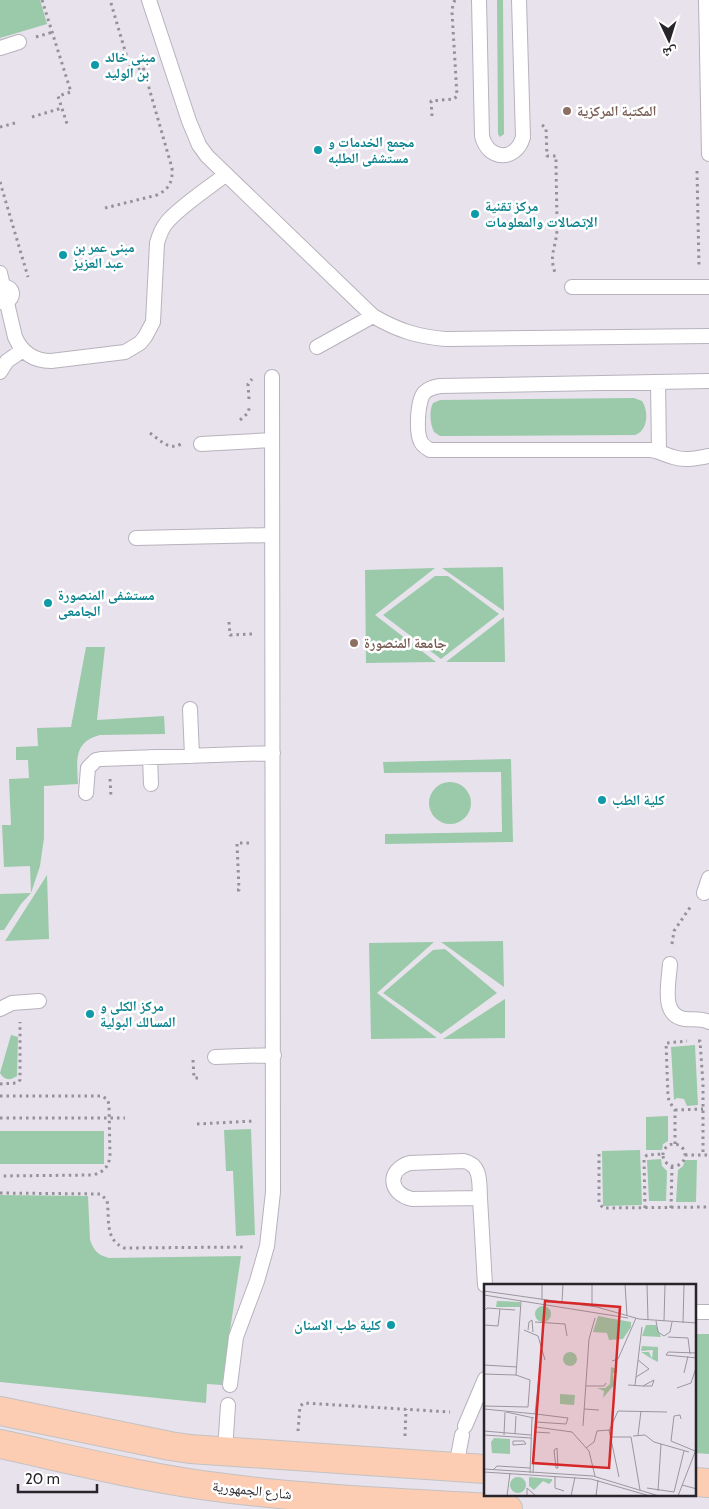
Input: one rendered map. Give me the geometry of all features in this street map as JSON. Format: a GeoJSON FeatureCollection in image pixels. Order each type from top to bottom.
{"type":"FeatureCollection","features":[{"type":"Feature","properties":{"kind":"main road"},"geometry":{"type":"LineString","coordinates":[[0,1411],[170,1446],[484,1469]]}},
{"type":"Feature","properties":{"kind":"main road","name":"شارع الجمهورية"},"geometry":{"type":"LineString","coordinates":[[0,1444],[130,1472],[222,1488],[267,1501],[508,1509]]}},
{"type":"Feature","properties":{"kind":"main road"},"geometry":{"type":"LineString","coordinates":[[222,1488],[225,1451]]}},
{"type":"Feature","properties":{"kind":"main road"},"geometry":{"type":"LineString","coordinates":[[696,1482],[709,1483]]}},
{"type":"Feature","properties":{"kind":"lane"},"geometry":{"type":"LineString","coordinates":[[149,0],[194,134],[207,156],[373,316],[389,326],[426,338],[446,339],[709,336]]}},
{"type":"Feature","properties":{"kind":"lane"},"geometry":{"type":"LineString","coordinates":[[479,0],[482,136],[488,149],[494,154],[502,155],[510,154],[516,150],[521,144],[523,137],[519,0]]}},
{"type":"Feature","properties":{"kind":"lane"},"geometry":{"type":"LineString","coordinates":[[706,0],[709,154]]}},
{"type":"Feature","properties":{"kind":"lane"},"geometry":{"type":"LineString","coordinates":[[0,48],[19,42]]}},
{"type":"Feature","properties":{"kind":"lane"},"geometry":{"type":"LineString","coordinates":[[2,288],[16,337],[23,350],[36,359],[51,361],[125,352],[146,337],[153,322],[157,243],[166,223],[225,175]]}},
{"type":"Feature","properties":{"kind":"lane"},"geometry":{"type":"LineString","coordinates":[[572,287],[709,287]]}},
{"type":"Feature","properties":{"kind":"lane"},"geometry":{"type":"LineString","coordinates":[[317,347],[373,316]]}},
{"type":"Feature","properties":{"kind":"lane"},"geometry":{"type":"LineString","coordinates":[[0,372],[7,361],[23,350]]}},
{"type":"Feature","properties":{"kind":"lane"},"geometry":{"type":"LineString","coordinates":[[230,1385],[236,1338],[257,1281],[267,1246],[274,1192],[272,377]]}},
{"type":"Feature","properties":{"kind":"lane"},"geometry":{"type":"LineString","coordinates":[[709,381],[432,387],[421,396],[419,404],[419,436],[425,447],[436,450],[659,451],[680,458],[695,459],[709,456]]}},
{"type":"Feature","properties":{"kind":"lane"},"geometry":{"type":"LineString","coordinates":[[658,382],[659,451]]}},
{"type":"Feature","properties":{"kind":"lane"},"geometry":{"type":"LineString","coordinates":[[201,444],[272,440]]}},
{"type":"Feature","properties":{"kind":"lane"},"geometry":{"type":"LineString","coordinates":[[136,538],[272,535]]}},
{"type":"Feature","properties":{"kind":"lane"},"geometry":{"type":"LineString","coordinates":[[190,709],[192,756]]}},
{"type":"Feature","properties":{"kind":"lane"},"geometry":{"type":"LineString","coordinates":[[86,794],[88,768],[96,760],[273,753]]}},
{"type":"Feature","properties":{"kind":"lane"},"geometry":{"type":"LineString","coordinates":[[150,757],[151,784]]}},
{"type":"Feature","properties":{"kind":"lane"},"geometry":{"type":"LineString","coordinates":[[704,893],[709,878]]}},
{"type":"Feature","properties":{"kind":"lane"},"geometry":{"type":"LineString","coordinates":[[670,964],[667,1002],[671,1011],[679,1017],[709,1022]]}},
{"type":"Feature","properties":{"kind":"lane"},"geometry":{"type":"LineString","coordinates":[[0,1009],[12,1003],[39,1000]]}},
{"type":"Feature","properties":{"kind":"lane"},"geometry":{"type":"LineString","coordinates":[[215,1057],[274,1054]]}},
{"type":"Feature","properties":{"kind":"lane"},"geometry":{"type":"LineString","coordinates":[[480,1198],[404,1198],[394,1186],[393,1178],[396,1170],[402,1165],[410,1163],[464,1161],[475,1166],[478,1170],[480,1198],[485,1284]]}},
{"type":"Feature","properties":{"kind":"lane"},"geometry":{"type":"LineString","coordinates":[[696,1312],[709,1312]]}},
{"type":"Feature","properties":{"kind":"lane"},"geometry":{"type":"LineString","coordinates":[[456,1467],[466,1425],[484,1381]]}},
{"type":"Feature","properties":{"kind":"lane"},"geometry":{"type":"LineString","coordinates":[[225,1451],[228,1405]]}},
{"type":"Feature","properties":{"kind":"path"},"geometry":{"type":"LineString","coordinates":[[42,0],[72,92],[58,96],[68,127]]}},
{"type":"Feature","properties":{"kind":"path"},"geometry":{"type":"LineString","coordinates":[[105,208],[157,195],[165,191],[173,177],[142,68],[131,71],[110,0]]}},
{"type":"Feature","properties":{"kind":"path"},"geometry":{"type":"LineString","coordinates":[[432,116],[431,101],[454,99],[457,96],[452,12],[455,0]]}},
{"type":"Feature","properties":{"kind":"path"},"geometry":{"type":"LineString","coordinates":[[32,117],[62,108]]}},
{"type":"Feature","properties":{"kind":"path"},"geometry":{"type":"LineString","coordinates":[[536,119],[546,128],[546,156],[556,156],[557,231],[551,257],[552,266],[556,275],[572,287]]}},
{"type":"Feature","properties":{"kind":"path"},"geometry":{"type":"LineString","coordinates":[[0,127],[15,123]]}},
{"type":"Feature","properties":{"kind":"path"},"geometry":{"type":"LineString","coordinates":[[0,182],[29,282]]}},
{"type":"Feature","properties":{"kind":"path"},"geometry":{"type":"LineString","coordinates":[[238,420],[245,417],[249,409],[249,381],[257,377],[272,377]]}},
{"type":"Feature","properties":{"kind":"path"},"geometry":{"type":"LineString","coordinates":[[150,433],[166,444],[174,446],[181,444],[186,437]]}},
{"type":"Feature","properties":{"kind":"path"},"geometry":{"type":"LineString","coordinates":[[229,622],[230,635],[272,634]]}},
{"type":"Feature","properties":{"kind":"path"},"geometry":{"type":"LineString","coordinates":[[111,787],[111,798]]}},
{"type":"Feature","properties":{"kind":"path"},"geometry":{"type":"LineString","coordinates":[[237,890],[239,890],[238,855]]}},
{"type":"Feature","properties":{"kind":"path"},"geometry":{"type":"LineString","coordinates":[[670,964],[674,931],[690,907],[704,893]]}},
{"type":"Feature","properties":{"kind":"path"},"geometry":{"type":"LineString","coordinates":[[0,1084],[17,1084],[20,1080],[20,1002]]}},
{"type":"Feature","properties":{"kind":"path"},"geometry":{"type":"LineString","coordinates":[[675,1144],[675,1110],[668,1096],[666,1043],[700,1041],[703,1155]]}},
{"type":"Feature","properties":{"kind":"path"},"geometry":{"type":"LineString","coordinates":[[0,1096],[102,1096],[109,1103],[110,1118],[109,1164],[99,1173],[0,1176]]}},
{"type":"Feature","properties":{"kind":"path"},"geometry":{"type":"LineString","coordinates":[[675,1110],[703,1108]]}},
{"type":"Feature","properties":{"kind":"path"},"geometry":{"type":"LineString","coordinates":[[0,1118],[125,1118]]}},
{"type":"Feature","properties":{"kind":"path"},"geometry":{"type":"LineString","coordinates":[[198,1124],[256,1121]]}},
{"type":"Feature","properties":{"kind":"path"},"geometry":{"type":"LineString","coordinates":[[675,1144],[682,1148],[685,1155],[681,1163],[677,1166],[672,1166],[664,1160],[663,1154],[667,1147],[675,1144]]}},
{"type":"Feature","properties":{"kind":"path"},"geometry":{"type":"LineString","coordinates":[[598,1154],[599,1203],[605,1209],[709,1207]]}},
{"type":"Feature","properties":{"kind":"path"},"geometry":{"type":"LineString","coordinates":[[646,1208],[644,1158],[647,1155],[663,1154]]}},
{"type":"Feature","properties":{"kind":"path"},"geometry":{"type":"LineString","coordinates":[[685,1155],[709,1155]]}},
{"type":"Feature","properties":{"kind":"path"},"geometry":{"type":"LineString","coordinates":[[671,1208],[672,1166]]}},
{"type":"Feature","properties":{"kind":"path"},"geometry":{"type":"LineString","coordinates":[[0,1193],[100,1194],[107,1200],[111,1236],[114,1242],[124,1248],[267,1246]]}},
{"type":"Feature","properties":{"kind":"path"},"geometry":{"type":"LineString","coordinates":[[296,1456],[299,1409],[304,1403],[466,1425]]}},
{"type":"Feature","properties":{"kind":"green space"},"geometry":{"type":"Polygon","coordinates":[[[0,0],[40,0],[47,24],[0,38],[0,0]]]}},
{"type":"Feature","properties":{"kind":"green space"},"geometry":{"type":"Polygon","coordinates":[[[497,0],[503,0],[504,134],[500,137],[498,134],[497,0]]]}},
{"type":"Feature","properties":{"kind":"green space"},"geometry":{"type":"Polygon","coordinates":[[[634,398],[642,401],[646,410],[645,425],[635,435],[440,436],[434,432],[431,421],[433,403],[440,400],[634,398]]]}},
{"type":"Feature","properties":{"kind":"green space"},"geometry":{"type":"Polygon","coordinates":[[[503,567],[504,611],[442,568],[503,567]]]}},
{"type":"Feature","properties":{"kind":"green space"},"geometry":{"type":"Polygon","coordinates":[[[435,568],[375,615],[436,662],[366,663],[365,570],[435,568]]]}},
{"type":"Feature","properties":{"kind":"green space"},"geometry":{"type":"Polygon","coordinates":[[[435,576],[448,576],[499,614],[441,659],[383,615],[435,576]]]}},
{"type":"Feature","properties":{"kind":"green space"},"geometry":{"type":"Polygon","coordinates":[[[504,617],[505,662],[446,662],[504,617]]]}},
{"type":"Feature","properties":{"kind":"green space"},"geometry":{"type":"Polygon","coordinates":[[[86,647],[105,647],[97,720],[164,716],[165,734],[100,735],[91,738],[85,742],[78,754],[78,784],[44,786],[44,838],[40,866],[31,893],[30,866],[4,867],[2,825],[11,825],[9,779],[29,778],[28,760],[16,760],[16,747],[38,746],[37,728],[71,727],[86,647]]]}},
{"type":"Feature","properties":{"kind":"green space"},"geometry":{"type":"Polygon","coordinates":[[[511,759],[513,842],[385,844],[385,834],[502,832],[501,772],[384,773],[383,762],[511,759]]]}},
{"type":"Feature","properties":{"kind":"green space"},"geometry":{"type":"Polygon","coordinates":[[[446,782],[454,782],[465,788],[471,803],[465,818],[454,824],[446,824],[435,818],[429,807],[429,799],[435,788],[446,782]]]}},
{"type":"Feature","properties":{"kind":"green space"},"geometry":{"type":"Polygon","coordinates":[[[47,875],[49,939],[5,941],[47,875]]]}},
{"type":"Feature","properties":{"kind":"green space"},"geometry":{"type":"Polygon","coordinates":[[[31,893],[21,904],[4,930],[0,930],[0,894],[31,893]]]}},
{"type":"Feature","properties":{"kind":"green space"},"geometry":{"type":"Polygon","coordinates":[[[503,941],[504,987],[441,942],[503,941]]]}},
{"type":"Feature","properties":{"kind":"green space"},"geometry":{"type":"Polygon","coordinates":[[[434,942],[377,993],[437,1038],[371,1039],[369,943],[434,942]]]}},
{"type":"Feature","properties":{"kind":"green space"},"geometry":{"type":"Polygon","coordinates":[[[445,949],[497,993],[441,1034],[383,993],[433,950],[445,949]]]}},
{"type":"Feature","properties":{"kind":"green space"},"geometry":{"type":"Polygon","coordinates":[[[505,999],[505,1038],[443,1039],[505,999]]]}},
{"type":"Feature","properties":{"kind":"green space"},"geometry":{"type":"Polygon","coordinates":[[[11,1035],[18,1037],[17,1076],[7,1079],[0,1073],[11,1035]]]}},
{"type":"Feature","properties":{"kind":"green space"},"geometry":{"type":"Polygon","coordinates":[[[695,1045],[698,1105],[687,1106],[684,1099],[677,1098],[674,1100],[671,1047],[695,1045]]]}},
{"type":"Feature","properties":{"kind":"green space"},"geometry":{"type":"Polygon","coordinates":[[[668,1116],[668,1141],[663,1144],[662,1150],[646,1150],[646,1117],[668,1116]]]}},
{"type":"Feature","properties":{"kind":"green space"},"geometry":{"type":"Polygon","coordinates":[[[251,1129],[255,1235],[236,1236],[233,1171],[226,1171],[224,1130],[251,1129]]]}},
{"type":"Feature","properties":{"kind":"green space"},"geometry":{"type":"Polygon","coordinates":[[[0,1131],[104,1131],[104,1164],[0,1164],[0,1131]]]}},
{"type":"Feature","properties":{"kind":"green space"},"geometry":{"type":"Polygon","coordinates":[[[640,1150],[642,1205],[603,1206],[602,1151],[640,1150]]]}},
{"type":"Feature","properties":{"kind":"green space"},"geometry":{"type":"Polygon","coordinates":[[[661,1159],[662,1166],[667,1171],[666,1201],[649,1201],[647,1160],[661,1159]]]}},
{"type":"Feature","properties":{"kind":"green space"},"geometry":{"type":"Polygon","coordinates":[[[685,1160],[697,1160],[696,1202],[676,1202],[678,1170],[683,1166],[685,1160]]]}},
{"type":"Feature","properties":{"kind":"green space"},"geometry":{"type":"Polygon","coordinates":[[[0,1195],[88,1196],[90,1240],[97,1252],[109,1258],[241,1256],[222,1385],[207,1384],[206,1403],[0,1382],[0,1195]]]}},
{"type":"Feature","properties":{"kind":"green space"},"geometry":{"type":"Polygon","coordinates":[[[696,1334],[709,1334],[709,1454],[696,1453],[696,1334]]]}},
{"type":"Feature","properties":{"kind":"place","name":"مبنى خالد بن الوليد"},"geometry":{"type":"Point","coordinates":[95,65]}},
{"type":"Feature","properties":{"kind":"place","name":"المكتبة المركزية"},"geometry":{"type":"Point","coordinates":[567,111]}},
{"type":"Feature","properties":{"kind":"place","name":"مجمع الخدمات و مستشفى الطلبه"},"geometry":{"type":"Point","coordinates":[318,150]}},
{"type":"Feature","properties":{"kind":"place","name":"مركز تقنية الإتصالات والمعلومات"},"geometry":{"type":"Point","coordinates":[475,214]}},
{"type":"Feature","properties":{"kind":"place","name":"مبنى عمر بن عبد العزيز"},"geometry":{"type":"Point","coordinates":[63,255]}},
{"type":"Feature","properties":{"kind":"place","name":"مستشفى المنصورة الجامعى"},"geometry":{"type":"Point","coordinates":[48,603]}},
{"type":"Feature","properties":{"kind":"place","name":"جامعة المنصورة"},"geometry":{"type":"Point","coordinates":[354,643]}},
{"type":"Feature","properties":{"kind":"place","name":"كلية الطب"},"geometry":{"type":"Point","coordinates":[602,800]}},
{"type":"Feature","properties":{"kind":"place","name":"مركز الكلى و المسالك البولية"},"geometry":{"type":"Point","coordinates":[90,1014]}},
{"type":"Feature","properties":{"kind":"place","name":"كلية طب الاسنان"},"geometry":{"type":"Point","coordinates":[391,1325]}}]}
